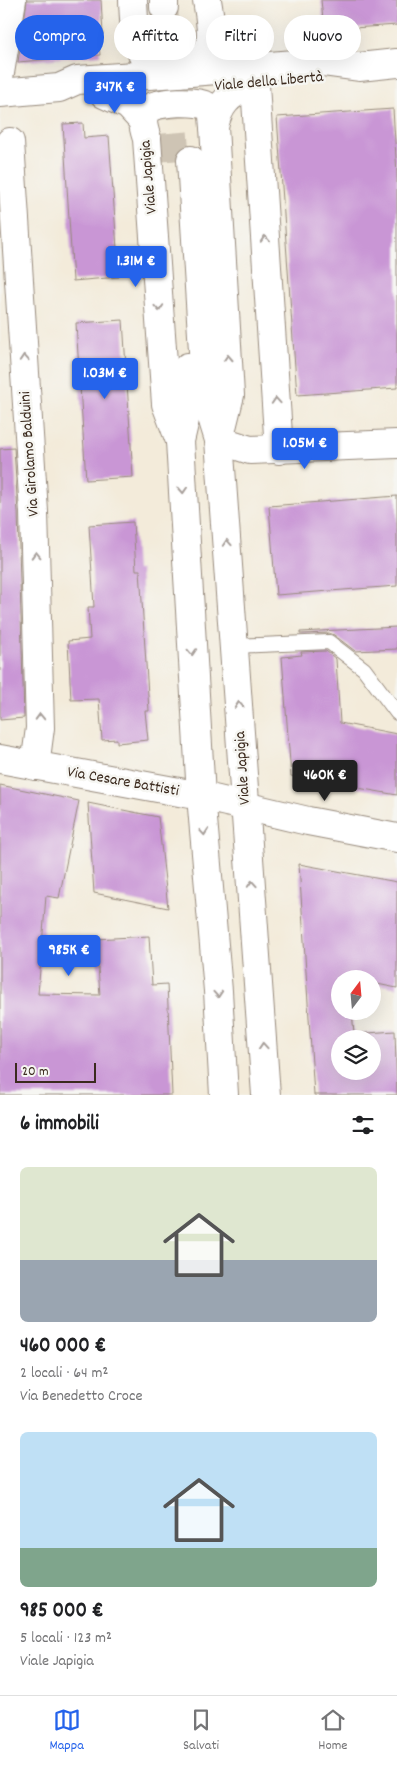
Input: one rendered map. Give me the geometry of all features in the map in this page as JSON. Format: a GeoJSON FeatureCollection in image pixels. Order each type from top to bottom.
{"type":"FeatureCollection","features":[{"type":"Feature","properties":{"kind":"main road"},"geometry":{"type":"LineString","coordinates":[[0,73],[12,0]]}},
{"type":"Feature","properties":{"kind":"main road"},"geometry":{"type":"LineString","coordinates":[[133,0],[134,15]]}},
{"type":"Feature","properties":{"kind":"main road"},"geometry":{"type":"LineString","coordinates":[[180,2],[206,25]]}},
{"type":"Feature","properties":{"kind":"main road"},"geometry":{"type":"LineString","coordinates":[[196,58],[203,55],[206,50]]}},
{"type":"Feature","properties":{"kind":"main road"},"geometry":{"type":"LineString","coordinates":[[127,60],[106,86],[142,120],[147,110],[156,104],[198,102],[210,108],[214,127]]}},
{"type":"Feature","properties":{"kind":"main road"},"geometry":{"type":"LineString","coordinates":[[151,60],[169,60]]}},
{"type":"Feature","properties":{"kind":"main road"},"geometry":{"type":"LineString","coordinates":[[234,60],[250,79],[279,450]]}},
{"type":"Feature","properties":{"kind":"main road","name":"Viale della Libertà"},"geometry":{"type":"LineString","coordinates":[[0,93],[59,88],[77,80],[106,86],[250,79],[322,62],[359,67],[397,64]]}},
{"type":"Feature","properties":{"kind":"main road"},"geometry":{"type":"LineString","coordinates":[[214,127],[221,105],[250,79]]}},
{"type":"Feature","properties":{"kind":"main road","name":"Viale Japigia"},"geometry":{"type":"LineString","coordinates":[[142,120],[147,139],[166,404],[180,441]]}},
{"type":"Feature","properties":{"kind":"main road","name":"Viale Japigia"},"geometry":{"type":"LineString","coordinates":[[214,127],[230,396],[219,440]]}},
{"type":"Feature","properties":{"kind":"main road","name":"Via Girolamo Balduini"},"geometry":{"type":"LineString","coordinates":[[10,142],[10,304],[35,522],[40,728],[35,766]]}},
{"type":"Feature","properties":{"kind":"main road","name":"Viale Japigia"},"geometry":{"type":"LineString","coordinates":[[224,1095],[218,991],[200,796],[180,441],[190,398],[184,161],[206,398],[219,440],[266,1095]]}},
{"type":"Feature","properties":{"kind":"main road"},"geometry":{"type":"LineString","coordinates":[[219,440],[250,450],[397,444]]}},
{"type":"Feature","properties":{"kind":"main road","name":"Via Cesare Battisti"},"geometry":{"type":"LineString","coordinates":[[0,759],[200,796],[308,821],[397,838]]}},
{"type":"Feature","properties":{"kind":"lane"},"geometry":{"type":"LineString","coordinates":[[234,646],[329,642],[364,670],[397,713]]}},
{"type":"Feature","properties":{"kind":"building"},"geometry":{"type":"Polygon","coordinates":[[[27,0],[101,0],[102,15],[25,15],[27,0]]]}},
{"type":"Feature","properties":{"kind":"building"},"geometry":{"type":"Polygon","coordinates":[[[321,0],[397,0],[397,25],[361,27],[361,15],[322,15],[321,0]]]}},
{"type":"Feature","properties":{"kind":"building"},"geometry":{"type":"Polygon","coordinates":[[[18,60],[41,60],[18,62],[18,60]]]}},
{"type":"Feature","properties":{"kind":"building"},"geometry":{"type":"Polygon","coordinates":[[[393,109],[397,174],[397,388],[297,395],[277,117],[393,109]]]}},
{"type":"Feature","properties":{"kind":"building"},"geometry":{"type":"Polygon","coordinates":[[[83,123],[84,138],[109,136],[119,277],[73,281],[63,124],[83,123]]]}},
{"type":"Feature","properties":{"kind":"building"},"geometry":{"type":"Polygon","coordinates":[[[123,320],[133,477],[86,480],[76,323],[123,320]]]}},
{"type":"Feature","properties":{"kind":"building"},"geometry":{"type":"Polygon","coordinates":[[[14,448],[18,513],[24,718],[0,720],[0,449],[14,448]]]}},
{"type":"Feature","properties":{"kind":"building"},"geometry":{"type":"Polygon","coordinates":[[[397,496],[397,586],[276,595],[269,506],[397,496]]]}},
{"type":"Feature","properties":{"kind":"building"},"geometry":{"type":"Polygon","coordinates":[[[133,522],[136,570],[140,570],[149,711],[145,711],[148,740],[117,743],[117,739],[102,740],[99,699],[71,700],[68,641],[90,639],[88,607],[94,607],[89,525],[133,522]]]}},
{"type":"Feature","properties":{"kind":"building"},"geometry":{"type":"Polygon","coordinates":[[[397,627],[397,649],[355,651],[329,633],[300,634],[300,632],[397,627]]]}},
{"type":"Feature","properties":{"kind":"building"},"geometry":{"type":"Polygon","coordinates":[[[326,651],[336,659],[340,723],[397,734],[397,795],[291,776],[282,657],[302,655],[301,652],[326,651]]]}},
{"type":"Feature","properties":{"kind":"building"},"geometry":{"type":"Polygon","coordinates":[[[0,785],[79,801],[59,898],[46,896],[38,994],[100,995],[96,939],[149,936],[152,985],[167,984],[172,1095],[0,1095],[0,785]]]}},
{"type":"Feature","properties":{"kind":"building"},"geometry":{"type":"Polygon","coordinates":[[[88,803],[158,817],[168,908],[94,893],[88,803]]]}},
{"type":"Feature","properties":{"kind":"building"},"geometry":{"type":"Polygon","coordinates":[[[299,864],[397,882],[397,988],[381,985],[381,970],[331,970],[331,1020],[353,1020],[354,1030],[331,1030],[331,1080],[381,1080],[381,1032],[395,1031],[397,1095],[314,1095],[299,864]]]}},
{"type":"Feature","properties":{"kind":"tunnel"},"geometry":{"type":"LineString","coordinates":[[164,7],[176,163]]}}]}
